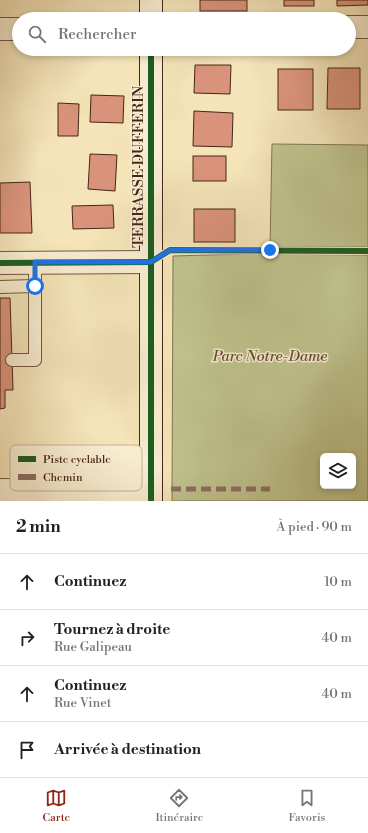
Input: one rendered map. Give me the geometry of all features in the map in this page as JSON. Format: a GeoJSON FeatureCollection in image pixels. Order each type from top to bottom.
{"type":"FeatureCollection","features":[{"type":"Feature","properties":{"kind":"street"},"geometry":{"type":"LineString","coordinates":[[151,0],[151,12]]}},
{"type":"Feature","properties":{"kind":"street"},"geometry":{"type":"LineString","coordinates":[[356,28],[368,27]]}},
{"type":"Feature","properties":{"kind":"street"},"geometry":{"type":"LineString","coordinates":[[0,29],[12,28]]}},
{"type":"Feature","properties":{"kind":"street","name":"TERRASSE DUFFERIN"},"geometry":{"type":"LineString","coordinates":[[151,56],[151,496]]}},
{"type":"Feature","properties":{"kind":"street"},"geometry":{"type":"LineString","coordinates":[[0,263],[151,262]]}},
{"type":"Feature","properties":{"kind":"street"},"geometry":{"type":"LineString","coordinates":[[0,490],[10,490]]}},
{"type":"Feature","properties":{"kind":"street"},"geometry":{"type":"LineString","coordinates":[[25,491],[151,496]]}},
{"type":"Feature","properties":{"kind":"lane"},"geometry":{"type":"LineString","coordinates":[[12,360],[35,360],[35,262]]}},
{"type":"Feature","properties":{"kind":"lane"},"geometry":{"type":"LineString","coordinates":[[0,287],[35,286]]}},
{"type":"Feature","properties":{"kind":"green space"},"geometry":{"type":"Polygon","coordinates":[[[272,144],[368,145],[368,247],[270,247],[272,144]]]}},
{"type":"Feature","properties":{"kind":"green space","name":"Parc Notre-Dame"},"geometry":{"type":"Polygon","coordinates":[[[244,254],[368,255],[368,501],[172,501],[173,256],[244,254]]]}},
{"type":"Feature","properties":{"kind":"building"},"geometry":{"type":"Polygon","coordinates":[[[200,0],[247,0],[247,11],[200,11],[200,0]]]}},
{"type":"Feature","properties":{"kind":"building"},"geometry":{"type":"Polygon","coordinates":[[[284,0],[314,0],[314,6],[284,6],[284,0]]]}},
{"type":"Feature","properties":{"kind":"building"},"geometry":{"type":"Polygon","coordinates":[[[337,0],[368,0],[368,5],[337,6],[337,0]]]}},
{"type":"Feature","properties":{"kind":"building"},"geometry":{"type":"Polygon","coordinates":[[[195,65],[231,65],[230,94],[194,93],[195,65]]]}},
{"type":"Feature","properties":{"kind":"building"},"geometry":{"type":"Polygon","coordinates":[[[328,68],[360,68],[360,109],[327,109],[328,68]]]}},
{"type":"Feature","properties":{"kind":"building"},"geometry":{"type":"Polygon","coordinates":[[[278,69],[313,69],[313,110],[278,110],[278,69]]]}},
{"type":"Feature","properties":{"kind":"building"},"geometry":{"type":"Polygon","coordinates":[[[91,95],[124,96],[123,123],[90,122],[91,95]]]}},
{"type":"Feature","properties":{"kind":"building"},"geometry":{"type":"Polygon","coordinates":[[[58,103],[79,104],[78,136],[58,136],[58,103]]]}},
{"type":"Feature","properties":{"kind":"building"},"geometry":{"type":"Polygon","coordinates":[[[194,111],[233,113],[232,147],[193,146],[194,111]]]}},
{"type":"Feature","properties":{"kind":"building"},"geometry":{"type":"Polygon","coordinates":[[[90,154],[117,155],[115,191],[88,189],[90,154]]]}},
{"type":"Feature","properties":{"kind":"building"},"geometry":{"type":"Polygon","coordinates":[[[193,156],[226,156],[226,181],[193,181],[193,156]]]}},
{"type":"Feature","properties":{"kind":"building"},"geometry":{"type":"Polygon","coordinates":[[[30,182],[32,233],[0,233],[0,183],[30,182]]]}},
{"type":"Feature","properties":{"kind":"building"},"geometry":{"type":"Polygon","coordinates":[[[113,205],[114,228],[73,229],[72,206],[113,205]]]}},
{"type":"Feature","properties":{"kind":"building"},"geometry":{"type":"Polygon","coordinates":[[[194,209],[235,209],[235,242],[194,242],[194,209]]]}},
{"type":"Feature","properties":{"kind":"building"},"geometry":{"type":"Polygon","coordinates":[[[0,298],[10,298],[13,390],[5,390],[5,408],[0,409],[0,298]]]}},
{"type":"Feature","properties":{"kind":"marked path"},"geometry":{"type":"LineString","coordinates":[[171,489],[270,489]]}},
{"type":"Feature","properties":{"kind":"cycle path"},"geometry":{"type":"LineString","coordinates":[[151,56],[151,501]]}},
{"type":"Feature","properties":{"kind":"cycle path"},"geometry":{"type":"LineString","coordinates":[[151,262],[170,250],[368,251]]}},
{"type":"Feature","properties":{"kind":"cycle path"},"geometry":{"type":"LineString","coordinates":[[0,263],[151,262]]}},
{"type":"Feature","properties":{"kind":"route"},"geometry":{"type":"LineString","coordinates":[[35,286],[35,262],[151,262],[170,250],[270,250]]}}]}
